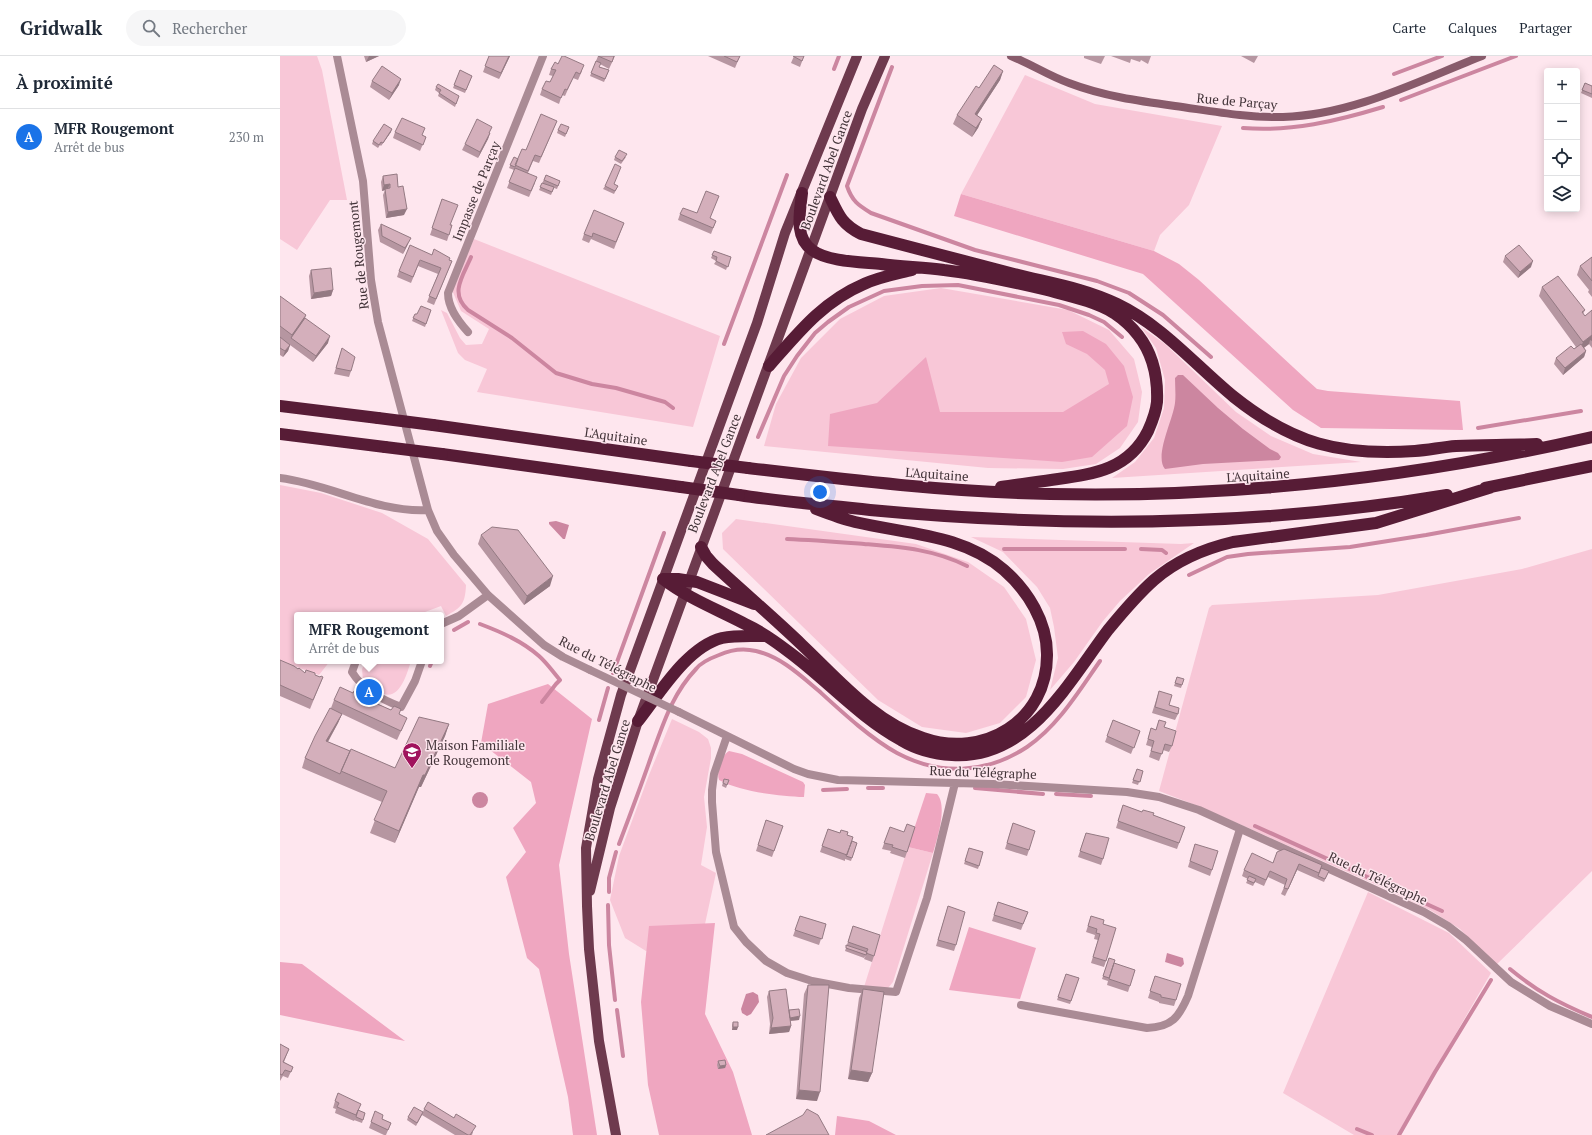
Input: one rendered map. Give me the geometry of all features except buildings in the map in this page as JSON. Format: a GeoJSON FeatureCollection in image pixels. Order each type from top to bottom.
{"type":"FeatureCollection","features":[{"type":"Feature","properties":{"kind":"highway"},"geometry":{"type":"LineString","coordinates":[[802,194],[800,231],[811,250],[822,256],[837,259],[944,270],[1016,283],[1079,298],[1113,312],[1134,330],[1147,348],[1156,376],[1157,402],[1152,421],[1138,447],[1124,460],[1112,467],[1090,475],[970,491]]}},
{"type":"Feature","properties":{"kind":"highway"},"geometry":{"type":"LineString","coordinates":[[830,197],[842,220],[849,228],[861,234],[1082,290],[1118,304],[1155,327],[1234,396],[1255,412],[1289,434],[1306,440],[1356,452],[1416,451],[1455,446],[1568,443]]}},
{"type":"Feature","properties":{"kind":"highway"},"geometry":{"type":"LineString","coordinates":[[769,366],[811,318],[835,300],[865,283],[918,268]]}},
{"type":"Feature","properties":{"kind":"highway","name":"L'Aquitaine"},"geometry":{"type":"LineString","coordinates":[[280,406],[433,425],[748,468],[884,484],[970,491],[1049,494],[1214,492],[1378,477],[1487,460],[1592,437]]}},
{"type":"Feature","properties":{"kind":"highway"},"geometry":{"type":"LineString","coordinates":[[280,434],[442,454],[794,502],[937,516],[1048,522],[1160,522],[1216,520],[1326,511],[1390,503],[1492,487],[1592,466]]}},
{"type":"Feature","properties":{"kind":"highway"},"geometry":{"type":"LineString","coordinates":[[663,579],[684,594],[767,636],[801,661],[874,722],[901,740],[924,750],[947,755],[962,756],[979,754],[1008,743],[1034,724],[1059,696],[1108,631],[1137,597],[1154,580],[1173,565],[1213,547],[1233,542],[1376,523],[1492,487]]}},
{"type":"Feature","properties":{"kind":"highway"},"geometry":{"type":"LineString","coordinates":[[701,547],[713,564],[841,682],[879,715],[906,731],[933,742],[969,744],[991,738],[1002,733],[1024,716],[1039,692],[1044,679],[1047,653],[1042,626],[1037,613],[1022,588],[1003,569],[976,551],[945,540],[926,535],[854,522],[794,502]]}},
{"type":"Feature","properties":{"kind":"highway"},"geometry":{"type":"LineString","coordinates":[[663,579],[689,580],[760,606]]}},
{"type":"Feature","properties":{"kind":"highway"},"geometry":{"type":"LineString","coordinates":[[638,721],[680,666],[703,646],[721,639],[745,635],[767,636]]}},
{"type":"Feature","properties":{"kind":"main road","name":"Boulevard Abel Gance"},"geometry":{"type":"LineString","coordinates":[[616,1135],[599,1041],[589,949],[586,848],[598,779],[621,695],[757,323],[785,233],[857,56]]}},
{"type":"Feature","properties":{"kind":"main road","name":"Boulevard Abel Gance"},"geometry":{"type":"LineString","coordinates":[[587,906],[611,802],[638,721],[862,109],[885,56]]}},
{"type":"Feature","properties":{"kind":"street","name":"Rue de Rougemont"},"geometry":{"type":"LineString","coordinates":[[337,56],[363,181],[374,300],[381,335],[419,473]]}},
{"type":"Feature","properties":{"kind":"street","name":"Impasse de Parçay"},"geometry":{"type":"LineString","coordinates":[[468,332],[453,312],[448,298],[448,293],[543,56]]}},
{"type":"Feature","properties":{"kind":"street","name":"Rue de Parçay"},"geometry":{"type":"LineString","coordinates":[[1012,56],[1067,83],[1107,94],[1222,114],[1255,117],[1284,117],[1316,113],[1351,106],[1385,95],[1482,56]]}},
{"type":"Feature","properties":{"kind":"street","name":"Rue du Télégraphe"},"geometry":{"type":"LineString","coordinates":[[419,473],[428,510],[437,531],[454,555],[488,595],[544,645],[563,657],[794,769],[820,777],[838,780],[955,783],[1127,792],[1153,796],[1199,810],[1424,912],[1448,926],[1466,940],[1511,982],[1550,1006],[1592,1024]]}},
{"type":"Feature","properties":{"kind":"street"},"geometry":{"type":"LineString","coordinates":[[280,478],[320,487],[389,507],[416,511],[428,510]]}},
{"type":"Feature","properties":{"kind":"street"},"geometry":{"type":"LineString","coordinates":[[444,623],[459,616],[488,595]]}},
{"type":"Feature","properties":{"kind":"street"},"geometry":{"type":"LineString","coordinates":[[355,664],[352,672],[356,679],[369,692],[400,707],[414,681],[421,664]]}},
{"type":"Feature","properties":{"kind":"street"},"geometry":{"type":"LineString","coordinates":[[727,736],[714,774],[712,802],[716,852],[732,922],[746,942],[759,955],[776,968],[812,981],[849,988],[896,992],[927,898],[955,783]]}},
{"type":"Feature","properties":{"kind":"street"},"geometry":{"type":"LineString","coordinates":[[1022,1005],[1147,1028],[1159,1028],[1170,1024],[1181,1012],[1188,996],[1240,829]]}},
{"type":"Feature","properties":{"kind":"shaded area"},"geometry":{"type":"Polygon","coordinates":[[[280,56],[317,56],[322,70],[347,200],[330,200],[297,250],[280,239],[280,56]]]}},
{"type":"Feature","properties":{"kind":"shaded area"},"geometry":{"type":"Polygon","coordinates":[[[1025,75],[1095,104],[1222,126],[1189,205],[1160,235],[1154,251],[961,194],[1025,75]]]}},
{"type":"Feature","properties":{"kind":"shaded area"},"geometry":{"type":"Polygon","coordinates":[[[961,194],[1154,251],[1179,264],[1199,280],[1317,389],[1460,401],[1463,430],[1321,428],[1293,410],[1143,274],[954,216],[961,194]]]}},
{"type":"Feature","properties":{"kind":"shaded area"},"geometry":{"type":"Polygon","coordinates":[[[474,239],[720,336],[693,427],[477,392],[487,369],[465,360],[458,353],[441,310],[447,313],[460,338],[466,345],[482,344],[489,329],[461,311],[452,290],[474,239]]]}},
{"type":"Feature","properties":{"kind":"shaded area"},"geometry":{"type":"Polygon","coordinates":[[[941,288],[1068,310],[1109,330],[1134,359],[1142,392],[1138,422],[1120,448],[1096,464],[1063,469],[988,468],[764,446],[776,404],[801,358],[840,319],[884,296],[941,288]]]}},
{"type":"Feature","properties":{"kind":"shaded area"},"geometry":{"type":"Polygon","coordinates":[[[1141,327],[1165,344],[1236,412],[1271,436],[1313,454],[1361,462],[1112,478],[1135,462],[1154,438],[1164,408],[1165,380],[1156,348],[1141,327]]]}},
{"type":"Feature","properties":{"kind":"shaded area"},"geometry":{"type":"Polygon","coordinates":[[[1083,331],[1106,344],[1124,366],[1133,397],[1127,426],[1092,457],[1062,462],[828,446],[830,414],[877,403],[926,357],[940,412],[1063,412],[1109,384],[1105,370],[1087,354],[1066,344],[1062,332],[1083,331]]]}},
{"type":"Feature","properties":{"kind":"shaded area"},"geometry":{"type":"Polygon","coordinates":[[[1178,375],[1183,375],[1243,429],[1270,449],[1278,453],[1281,457],[1279,460],[1203,464],[1165,469],[1162,463],[1163,447],[1174,410],[1175,378],[1178,375]]]}},
{"type":"Feature","properties":{"kind":"shaded area"},"geometry":{"type":"Polygon","coordinates":[[[280,485],[321,493],[382,513],[428,539],[466,585],[465,597],[462,604],[446,616],[441,606],[425,612],[294,612],[294,664],[328,664],[319,675],[280,661],[280,485]]]}},
{"type":"Feature","properties":{"kind":"shaded area"},"geometry":{"type":"Polygon","coordinates":[[[736,519],[916,544],[968,562],[1004,587],[1026,619],[1036,660],[1026,697],[1000,723],[966,733],[922,727],[878,700],[723,549],[722,533],[736,519]]]}},
{"type":"Feature","properties":{"kind":"shaded area"},"geometry":{"type":"Polygon","coordinates":[[[556,521],[569,525],[565,539],[563,539],[549,524],[549,522],[556,521]]]}},
{"type":"Feature","properties":{"kind":"shaded area"},"geometry":{"type":"Polygon","coordinates":[[[971,537],[1181,544],[1194,543],[1149,574],[1120,601],[1103,621],[1074,662],[1050,690],[1058,658],[1050,608],[1037,587],[1003,552],[971,537]]]}},
{"type":"Feature","properties":{"kind":"shaded area"},"geometry":{"type":"Polygon","coordinates":[[[1592,549],[1592,871],[1495,966],[1460,929],[1430,910],[1203,808],[1159,791],[1209,608],[1212,605],[1378,595],[1522,569],[1592,549]]]}},
{"type":"Feature","properties":{"kind":"shaded area"},"geometry":{"type":"Polygon","coordinates":[[[364,664],[410,664],[402,685],[398,690],[388,695],[379,692],[363,680],[362,669],[364,664]]]}},
{"type":"Feature","properties":{"kind":"shaded area"},"geometry":{"type":"Polygon","coordinates":[[[548,684],[592,719],[559,865],[569,954],[597,1135],[573,1135],[568,1097],[539,969],[527,958],[506,877],[526,852],[513,828],[536,803],[531,782],[481,743],[488,704],[548,684]]]}},
{"type":"Feature","properties":{"kind":"shaded area"},"geometry":{"type":"Polygon","coordinates":[[[672,719],[699,732],[708,739],[711,748],[711,758],[704,797],[707,827],[701,865],[716,873],[705,924],[646,951],[625,938],[610,900],[619,856],[649,775],[672,719]]]}},
{"type":"Feature","properties":{"kind":"shaded area"},"geometry":{"type":"Polygon","coordinates":[[[729,751],[742,754],[803,782],[805,785],[804,797],[783,796],[738,788],[719,780],[718,772],[720,764],[726,753],[729,751]]]}},
{"type":"Feature","properties":{"kind":"shaded area"},"geometry":{"type":"Polygon","coordinates":[[[480,792],[487,797],[488,800],[483,807],[480,808],[473,803],[472,800],[477,793],[480,792]]]}},
{"type":"Feature","properties":{"kind":"shaded area"},"geometry":{"type":"Polygon","coordinates":[[[926,793],[937,794],[942,806],[941,823],[933,853],[908,847],[926,793]]]}},
{"type":"Feature","properties":{"kind":"shaded area"},"geometry":{"type":"Polygon","coordinates":[[[908,847],[933,853],[893,982],[888,988],[864,987],[908,847]]]}},
{"type":"Feature","properties":{"kind":"shaded area"},"geometry":{"type":"Polygon","coordinates":[[[1368,892],[1449,933],[1491,973],[1397,1135],[1354,1135],[1283,1093],[1368,892]]]}},
{"type":"Feature","properties":{"kind":"shaded area"},"geometry":{"type":"Polygon","coordinates":[[[715,923],[705,1014],[733,1072],[752,1135],[659,1135],[648,1085],[641,1002],[649,926],[715,923]]]}},
{"type":"Feature","properties":{"kind":"shaded area"},"geometry":{"type":"Polygon","coordinates":[[[969,927],[1036,948],[1020,999],[949,990],[969,927]]]}},
{"type":"Feature","properties":{"kind":"shaded area"},"geometry":{"type":"Polygon","coordinates":[[[1167,953],[1183,958],[1184,964],[1181,967],[1165,962],[1167,953]]]}},
{"type":"Feature","properties":{"kind":"shaded area"},"geometry":{"type":"Polygon","coordinates":[[[280,962],[302,964],[405,1041],[280,1015],[280,962]]]}},
{"type":"Feature","properties":{"kind":"shaded area"},"geometry":{"type":"Polygon","coordinates":[[[753,992],[758,995],[759,1002],[751,1014],[747,1016],[742,1013],[741,1009],[746,994],[753,992]]]}},
{"type":"Feature","properties":{"kind":"shaded area"},"geometry":{"type":"Polygon","coordinates":[[[837,1116],[869,1121],[896,1135],[835,1135],[837,1116]]]}},
{"type":"Feature","properties":{"kind":"waterway"},"geometry":{"type":"LineString","coordinates":[[834,69],[839,56]]}},
{"type":"Feature","properties":{"kind":"waterway"},"geometry":{"type":"LineString","coordinates":[[1394,74],[1442,56]]}},
{"type":"Feature","properties":{"kind":"waterway"},"geometry":{"type":"LineString","coordinates":[[1401,100],[1516,56]]}},
{"type":"Feature","properties":{"kind":"waterway"},"geometry":{"type":"LineString","coordinates":[[892,67],[847,186],[853,199],[859,205],[871,213],[975,250],[1097,281],[1129,293],[1163,315],[1211,357]]}},
{"type":"Feature","properties":{"kind":"waterway"},"geometry":{"type":"LineString","coordinates":[[1243,128],[1261,129],[1296,127],[1331,121],[1383,107]]}},
{"type":"Feature","properties":{"kind":"waterway"},"geometry":{"type":"LineString","coordinates":[[724,344],[787,175]]}},
{"type":"Feature","properties":{"kind":"waterway"},"geometry":{"type":"LineString","coordinates":[[471,257],[459,284],[458,291],[462,304],[468,310],[512,338],[556,373],[592,384],[616,388],[665,402],[673,408]]}},
{"type":"Feature","properties":{"kind":"waterway"},"geometry":{"type":"LineString","coordinates":[[758,437],[784,376],[815,333],[849,307],[884,291],[922,286],[958,285],[1059,305],[1089,315],[1104,322],[1122,337]]}},
{"type":"Feature","properties":{"kind":"waterway"},"geometry":{"type":"LineString","coordinates":[[1478,428],[1581,411]]}},
{"type":"Feature","properties":{"kind":"waterway"},"geometry":{"type":"LineString","coordinates":[[1189,575],[1227,557],[1248,554],[1350,547],[1519,518]]}},
{"type":"Feature","properties":{"kind":"waterway"},"geometry":{"type":"LineString","coordinates":[[613,673],[664,533]]}},
{"type":"Feature","properties":{"kind":"waterway"},"geometry":{"type":"LineString","coordinates":[[787,539],[904,548],[929,552],[967,566]]}},
{"type":"Feature","properties":{"kind":"waterway"},"geometry":{"type":"LineString","coordinates":[[1004,549],[1125,549]]}},
{"type":"Feature","properties":{"kind":"waterway"},"geometry":{"type":"LineString","coordinates":[[1141,549],[1162,550],[1166,553]]}},
{"type":"Feature","properties":{"kind":"waterway"},"geometry":{"type":"LineString","coordinates":[[454,630],[468,622]]}},
{"type":"Feature","properties":{"kind":"waterway"},"geometry":{"type":"LineString","coordinates":[[480,624],[526,646],[542,659],[560,680],[542,702]]}},
{"type":"Feature","properties":{"kind":"waterway"},"geometry":{"type":"LineString","coordinates":[[619,844],[674,699],[701,664],[706,660],[723,653],[737,650],[747,650],[756,651],[774,658],[797,673],[847,716],[897,753],[930,766],[963,769],[995,763],[1011,756],[1038,739],[1049,729],[1076,696],[1100,661]]}},
{"type":"Feature","properties":{"kind":"waterway"},"geometry":{"type":"LineString","coordinates":[[599,720],[608,688]]}},
{"type":"Feature","properties":{"kind":"waterway"},"geometry":{"type":"LineString","coordinates":[[868,788],[883,788]]}},
{"type":"Feature","properties":{"kind":"waterway"},"geometry":{"type":"LineString","coordinates":[[975,788],[1043,794]]}},
{"type":"Feature","properties":{"kind":"waterway"},"geometry":{"type":"LineString","coordinates":[[823,790],[847,789]]}},
{"type":"Feature","properties":{"kind":"waterway"},"geometry":{"type":"LineString","coordinates":[[1056,794],[1091,796]]}},
{"type":"Feature","properties":{"kind":"waterway"},"geometry":{"type":"LineString","coordinates":[[1255,826],[1442,911]]}},
{"type":"Feature","properties":{"kind":"waterway"},"geometry":{"type":"LineString","coordinates":[[609,892],[609,878],[616,852]]}},
{"type":"Feature","properties":{"kind":"waterway"},"geometry":{"type":"LineString","coordinates":[[608,905],[609,945],[615,1000]]}},
{"type":"Feature","properties":{"kind":"waterway"},"geometry":{"type":"LineString","coordinates":[[1510,969],[1549,996],[1592,1017]]}},
{"type":"Feature","properties":{"kind":"waterway"},"geometry":{"type":"LineString","coordinates":[[1399,1135],[1491,980]]}},
{"type":"Feature","properties":{"kind":"waterway"},"geometry":{"type":"LineString","coordinates":[[617,1010],[623,1056]]}},
{"type":"Feature","properties":{"kind":"waterway"},"geometry":{"type":"LineString","coordinates":[[1357,1129],[1372,1135]]}},
{"type":"Feature","properties":{"kind":"place","name":"MFR Rougemont"},"geometry":{"type":"Point","coordinates":[369,692]}},
{"type":"Feature","properties":{"kind":"place","name":"Maison Familiale de Rougemont"},"geometry":{"type":"Point","coordinates":[412,769]}}]}
